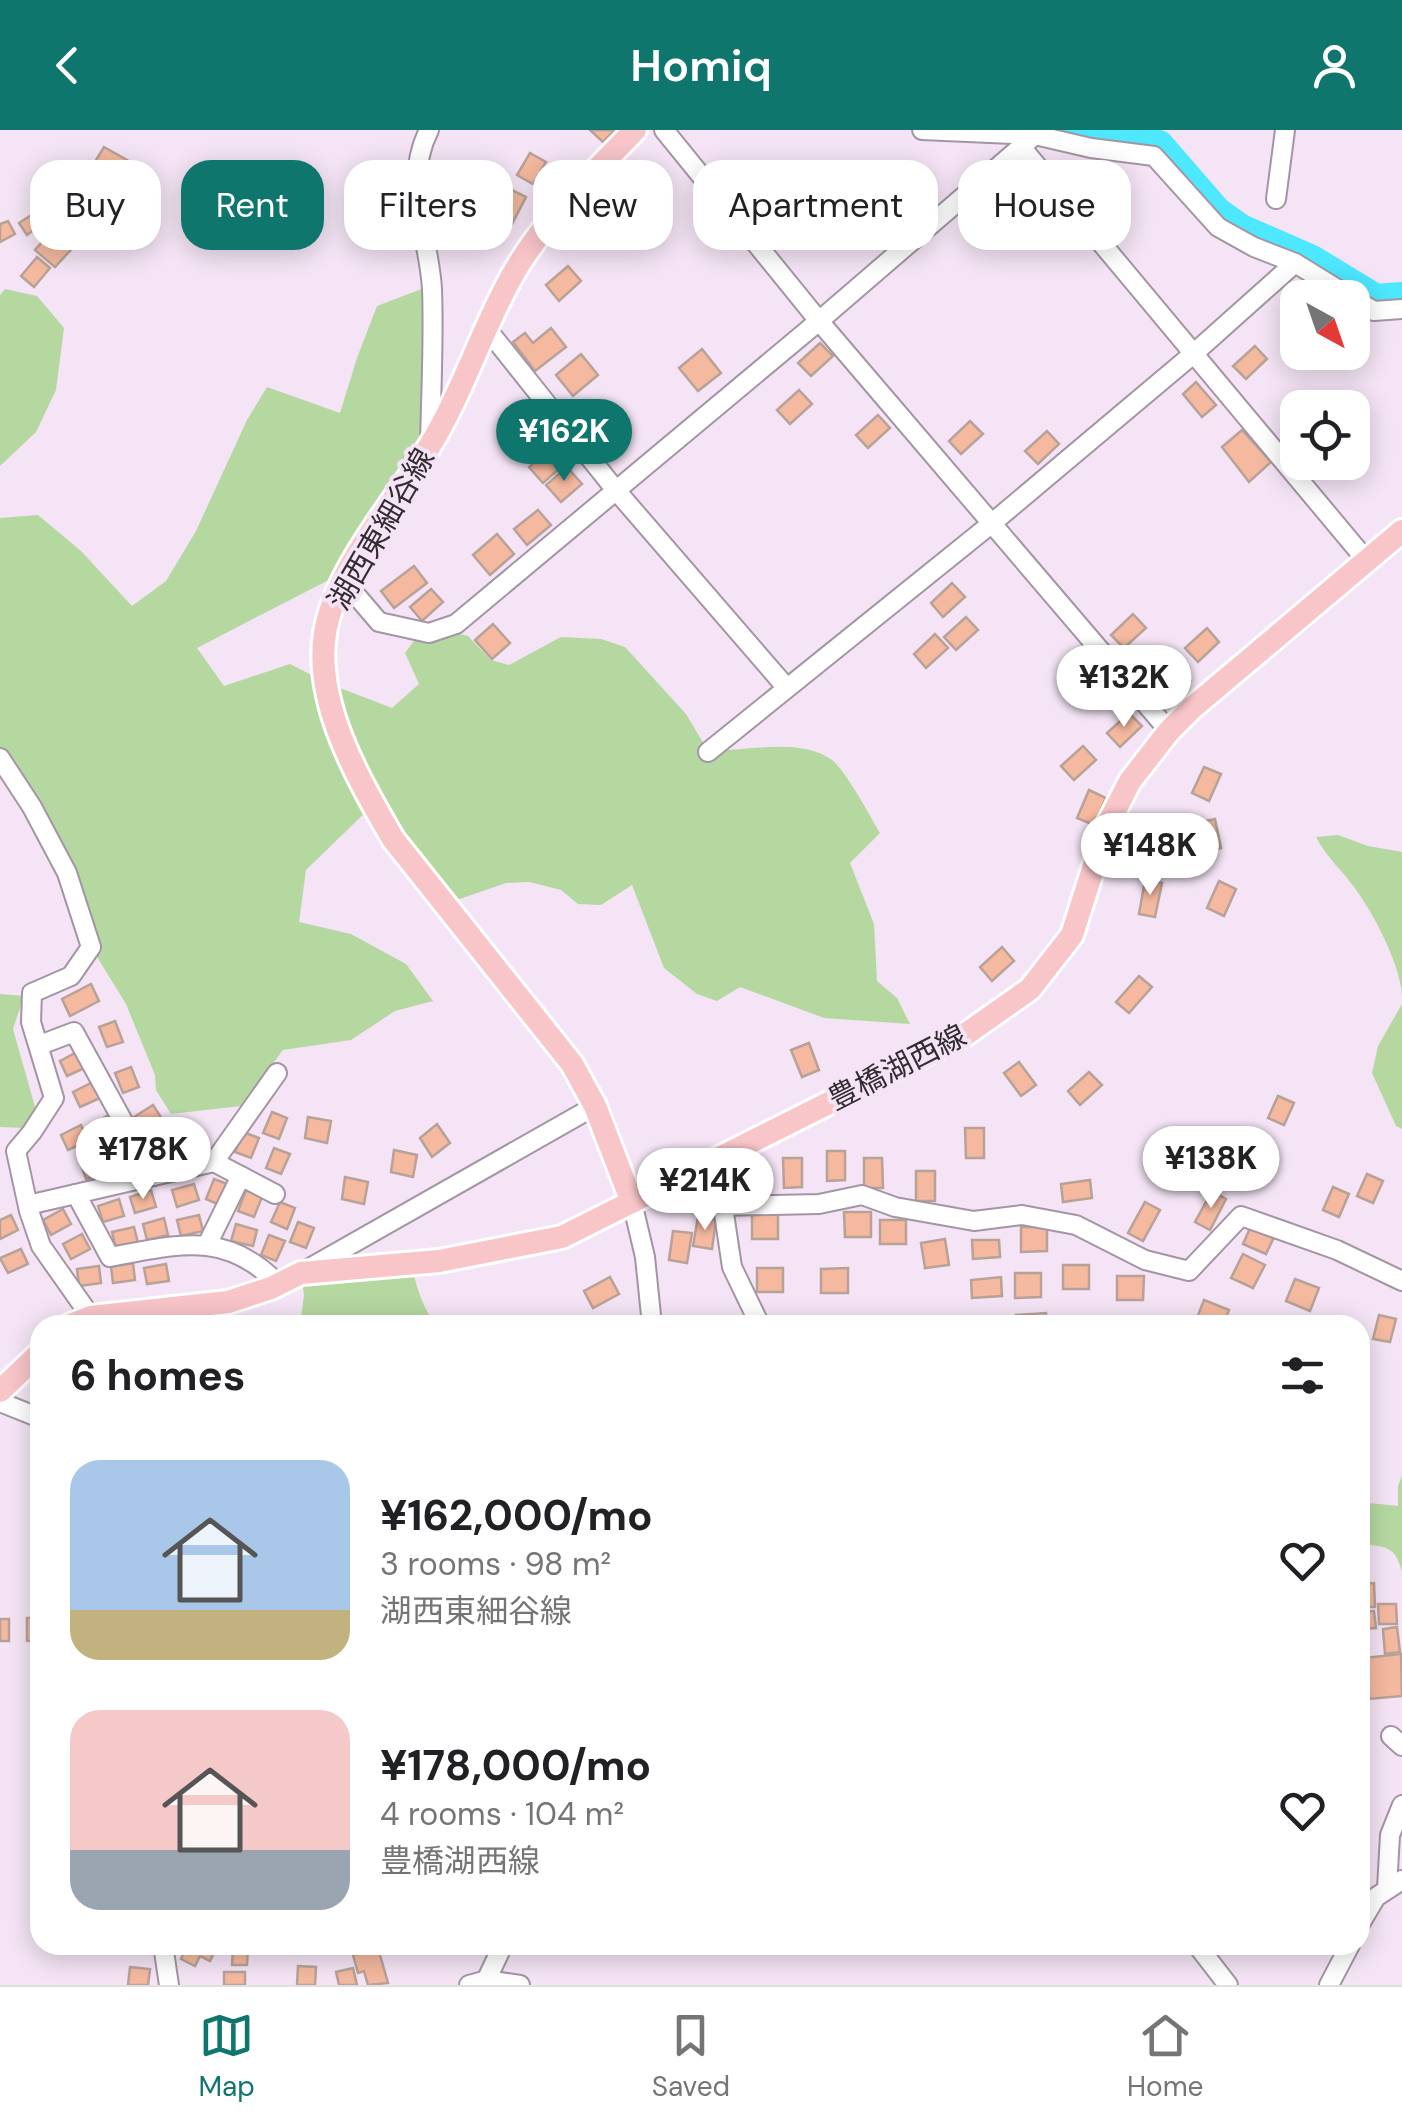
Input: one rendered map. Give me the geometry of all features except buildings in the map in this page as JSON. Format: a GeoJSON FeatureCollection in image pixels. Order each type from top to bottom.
{"type":"FeatureCollection","features":[{"type":"Feature","properties":{"kind":"main road","name":"湖西東細谷線"},"geometry":{"type":"LineString","coordinates":[[632,1202],[595,1106],[572,1064],[393,839],[373,805],[341,736],[326,683],[325,632],[344,581],[430,445],[524,257],[558,210],[635,130]]}},
{"type":"Feature","properties":{"kind":"main road","name":"豊橋湖西線"},"geometry":{"type":"LineString","coordinates":[[184,1315],[301,1273],[440,1262],[562,1237],[966,1034],[1030,989],[1072,935],[1106,828],[1130,782],[1169,731],[1402,531]]}},
{"type":"Feature","properties":{"kind":"main road"},"geometry":{"type":"LineString","coordinates":[[0,1390],[30,1363]]}},
{"type":"Feature","properties":{"kind":"street"},"geometry":{"type":"LineString","coordinates":[[428,130],[416,171],[420,223],[432,285],[430,445]]}},
{"type":"Feature","properties":{"kind":"street"},"geometry":{"type":"LineString","coordinates":[[664,130],[819,321],[1169,731]]}},
{"type":"Feature","properties":{"kind":"street"},"geometry":{"type":"LineString","coordinates":[[922,130],[1154,156],[1218,227],[1323,280]]}},
{"type":"Feature","properties":{"kind":"street"},"geometry":{"type":"LineString","coordinates":[[1276,199],[1285,130]]}},
{"type":"Feature","properties":{"kind":"street"},"geometry":{"type":"LineString","coordinates":[[344,581],[379,622],[428,633],[456,624],[1029,142]]}},
{"type":"Feature","properties":{"kind":"street"},"geometry":{"type":"LineString","coordinates":[[1029,142],[1192,354],[1366,560]]}},
{"type":"Feature","properties":{"kind":"street"},"geometry":{"type":"LineString","coordinates":[[708,752],[990,524],[1295,263]]}},
{"type":"Feature","properties":{"kind":"street"},"geometry":{"type":"LineString","coordinates":[[1370,309],[1402,309]]}},
{"type":"Feature","properties":{"kind":"street"},"geometry":{"type":"LineString","coordinates":[[488,329],[614,488],[786,687]]}},
{"type":"Feature","properties":{"kind":"street"},"geometry":{"type":"LineString","coordinates":[[0,758],[67,873],[91,948],[71,976],[32,993],[31,1022],[54,1098],[16,1151],[42,1246],[78,1315]]}},
{"type":"Feature","properties":{"kind":"street"},"geometry":{"type":"LineString","coordinates":[[40,1044],[74,1032],[153,1176]]}},
{"type":"Feature","properties":{"kind":"street"},"geometry":{"type":"LineString","coordinates":[[214,1162],[277,1073]]}},
{"type":"Feature","properties":{"kind":"street"},"geometry":{"type":"LineString","coordinates":[[301,1273],[595,1106]]}},
{"type":"Feature","properties":{"kind":"street"},"geometry":{"type":"LineString","coordinates":[[716,1160],[732,1267],[755,1315]]}},
{"type":"Feature","properties":{"kind":"street"},"geometry":{"type":"LineString","coordinates":[[28,1205],[214,1162],[274,1194]]}},
{"type":"Feature","properties":{"kind":"street"},"geometry":{"type":"LineString","coordinates":[[208,1243],[241,1176]]}},
{"type":"Feature","properties":{"kind":"street"},"geometry":{"type":"LineString","coordinates":[[76,1194],[110,1257],[208,1243],[250,1260],[278,1284]]}},
{"type":"Feature","properties":{"kind":"street"},"geometry":{"type":"LineString","coordinates":[[722,1206],[819,1204],[862,1195],[895,1207],[961,1220],[1022,1215],[1076,1225],[1145,1260],[1189,1271],[1241,1216],[1336,1250],[1402,1281]]}},
{"type":"Feature","properties":{"kind":"street"},"geometry":{"type":"LineString","coordinates":[[632,1202],[645,1257],[651,1315]]}},
{"type":"Feature","properties":{"kind":"street"},"geometry":{"type":"LineString","coordinates":[[0,1402],[30,1414]]}},
{"type":"Feature","properties":{"kind":"street"},"geometry":{"type":"LineString","coordinates":[[1370,1904],[1394,1884],[1390,1835],[1402,1805]]}},
{"type":"Feature","properties":{"kind":"street"},"geometry":{"type":"LineString","coordinates":[[165,1955],[170,1985]]}},
{"type":"Feature","properties":{"kind":"street"},"geometry":{"type":"LineString","coordinates":[[497,1955],[480,1983],[520,1985]]}},
{"type":"Feature","properties":{"kind":"street"},"geometry":{"type":"LineString","coordinates":[[1205,1955],[1228,1985]]}},
{"type":"Feature","properties":{"kind":"street"},"geometry":{"type":"LineString","coordinates":[[1329,1985],[1345,1955]]}},
{"type":"Feature","properties":{"kind":"green space"},"geometry":{"type":"Polygon","coordinates":[[[432,285],[430,445],[354,567],[197,648],[224,686],[290,664],[392,708],[419,684],[405,653],[425,626],[468,636],[491,660],[509,665],[561,637],[601,639],[625,647],[686,714],[708,751],[805,749],[832,760],[844,774],[880,833],[850,863],[874,924],[877,981],[897,998],[910,1024],[824,1018],[740,987],[717,1001],[697,994],[664,968],[632,885],[601,905],[578,904],[561,890],[529,882],[506,883],[445,904],[373,805],[306,870],[299,922],[351,934],[406,964],[433,1001],[395,1011],[351,1040],[283,1050],[241,1106],[171,1114],[156,1090],[155,1075],[126,1004],[91,947],[79,906],[0,760],[0,518],[38,515],[81,551],[132,606],[166,581],[196,531],[247,420],[267,387],[340,413],[377,306],[432,285]]]}},
{"type":"Feature","properties":{"kind":"green space"},"geometry":{"type":"Polygon","coordinates":[[[5,289],[37,296],[64,328],[56,390],[36,432],[0,466],[0,295],[5,289]]]}},
{"type":"Feature","properties":{"kind":"green space"},"geometry":{"type":"Polygon","coordinates":[[[1338,835],[1402,852],[1402,994],[1391,953],[1377,924],[1316,837],[1338,835]]]}},
{"type":"Feature","properties":{"kind":"green space"},"geometry":{"type":"Polygon","coordinates":[[[0,994],[24,996],[13,1029],[35,1107],[25,1128],[0,1127],[0,994]]]}},
{"type":"Feature","properties":{"kind":"green space"},"geometry":{"type":"Polygon","coordinates":[[[1402,1004],[1402,1129],[1396,1126],[1372,1073],[1378,1046],[1402,1004]]]}},
{"type":"Feature","properties":{"kind":"green space"},"geometry":{"type":"Polygon","coordinates":[[[410,1264],[430,1315],[301,1315],[301,1273],[410,1264]]]}},
{"type":"Feature","properties":{"kind":"green space"},"geometry":{"type":"Polygon","coordinates":[[[1402,1475],[1402,1572],[1392,1552],[1370,1545],[1370,1503],[1398,1506],[1402,1475]]]}},
{"type":"Feature","properties":{"kind":"waterway"},"geometry":{"type":"LineString","coordinates":[[1048,130],[1159,145],[1217,212],[1241,229],[1312,260],[1376,299],[1402,297]]}}]}
